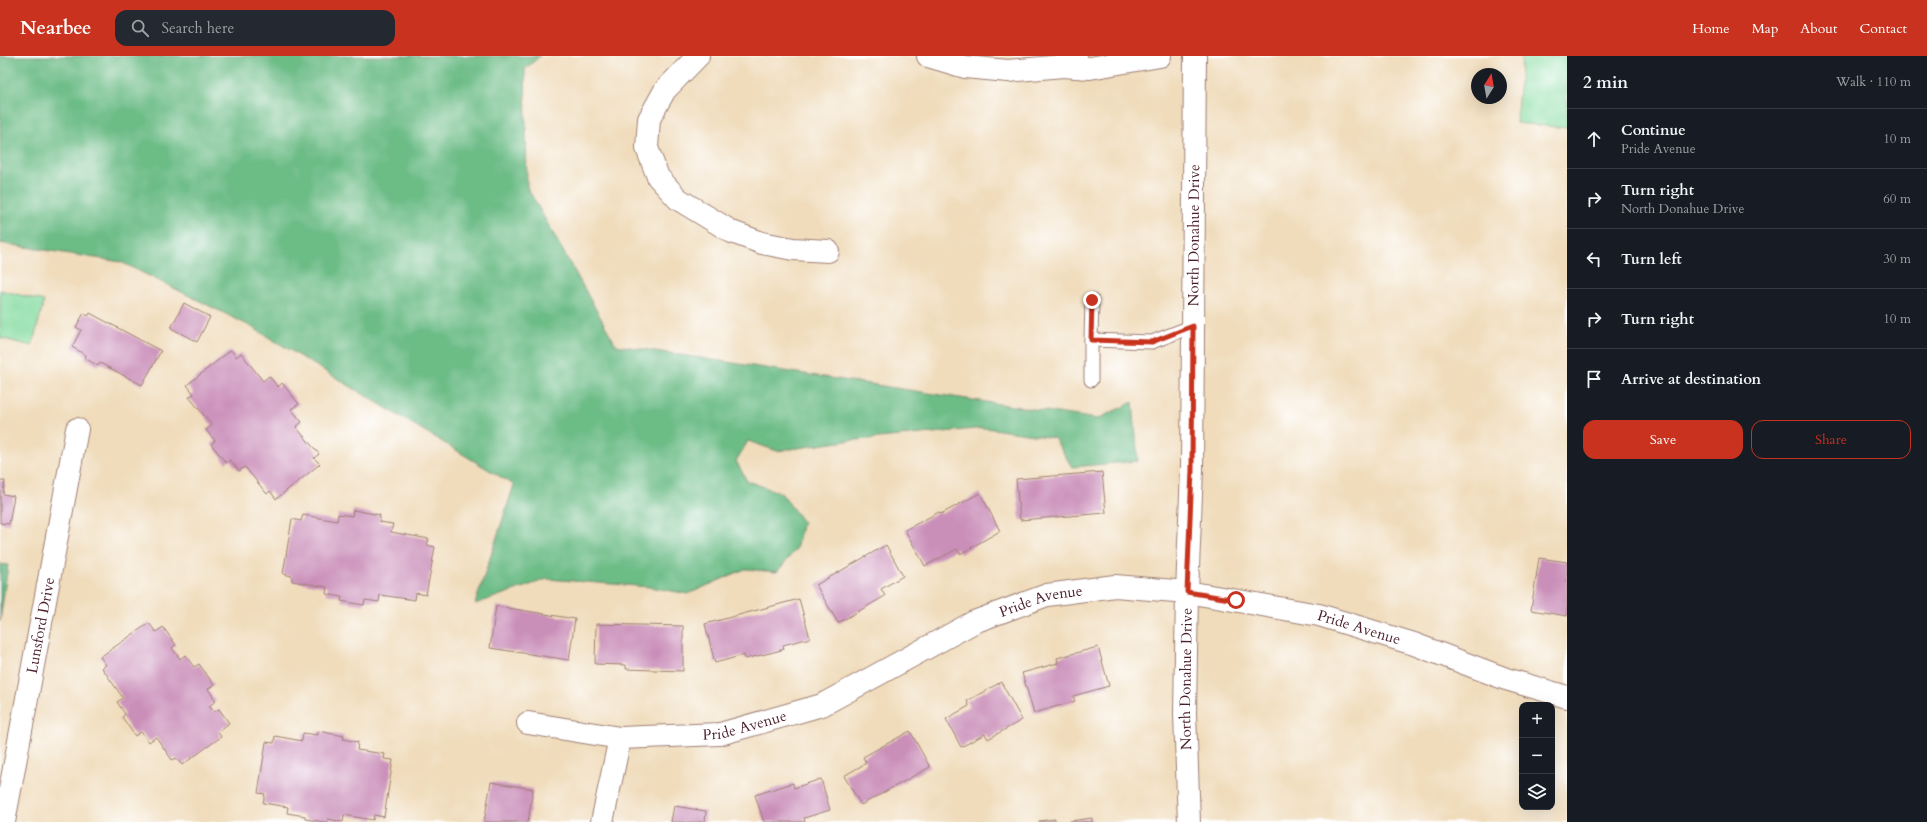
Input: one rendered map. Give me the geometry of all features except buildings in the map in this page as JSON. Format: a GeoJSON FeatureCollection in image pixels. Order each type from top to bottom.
{"type":"FeatureCollection","features":[{"type":"Feature","properties":{"kind":"street"},"geometry":{"type":"LineString","coordinates":[[698,56],[665,90],[649,118],[647,148],[658,177],[678,199],[732,232],[770,244],[793,249],[828,251]]}},
{"type":"Feature","properties":{"kind":"street"},"geometry":{"type":"LineString","coordinates":[[928,56],[1008,71],[1069,61],[1090,68],[1160,56]]}},
{"type":"Feature","properties":{"kind":"street","name":"North Donahue Drive"},"geometry":{"type":"LineString","coordinates":[[1189,822],[1185,714],[1187,592],[1192,470],[1195,56]]}},
{"type":"Feature","properties":{"kind":"street","name":"Lunsford Drive"},"geometry":{"type":"LineString","coordinates":[[4,822],[77,429]]}},
{"type":"Feature","properties":{"kind":"street","name":"Pride Avenue"},"geometry":{"type":"LineString","coordinates":[[528,723],[620,738],[720,734],[822,705],[974,622],[1047,595],[1115,586],[1187,592],[1319,615],[1414,644],[1506,679],[1567,698]]}},
{"type":"Feature","properties":{"kind":"street"},"geometry":{"type":"LineString","coordinates":[[602,822],[620,738]]}},
{"type":"Feature","properties":{"kind":"lane"},"geometry":{"type":"LineString","coordinates":[[1091,380],[1092,300]]}},
{"type":"Feature","properties":{"kind":"lane"},"geometry":{"type":"LineString","coordinates":[[1091,340],[1152,342],[1193,326]]}},
{"type":"Feature","properties":{"kind":"green space"},"geometry":{"type":"Polygon","coordinates":[[[0,56],[540,56],[525,69],[527,187],[616,345],[1097,419],[1133,402],[1138,461],[1072,467],[1054,438],[986,428],[846,441],[777,451],[748,441],[736,461],[747,481],[781,493],[803,522],[796,549],[777,572],[745,569],[688,594],[650,587],[547,579],[475,604],[514,485],[250,326],[121,262],[0,243],[0,56]]]}},
{"type":"Feature","properties":{"kind":"green space"},"geometry":{"type":"Polygon","coordinates":[[[1522,56],[1567,56],[1567,128],[1516,123],[1522,56]]]}},
{"type":"Feature","properties":{"kind":"green space"},"geometry":{"type":"Polygon","coordinates":[[[0,290],[44,301],[32,346],[0,338],[0,290]]]}},
{"type":"Feature","properties":{"kind":"green space"},"geometry":{"type":"Polygon","coordinates":[[[0,564],[8,565],[0,621],[0,564]]]}},
{"type":"Feature","properties":{"kind":"route"},"geometry":{"type":"LineString","coordinates":[[1092,300],[1091,340],[1152,342],[1193,326],[1192,470],[1187,592],[1236,600]]}}]}
